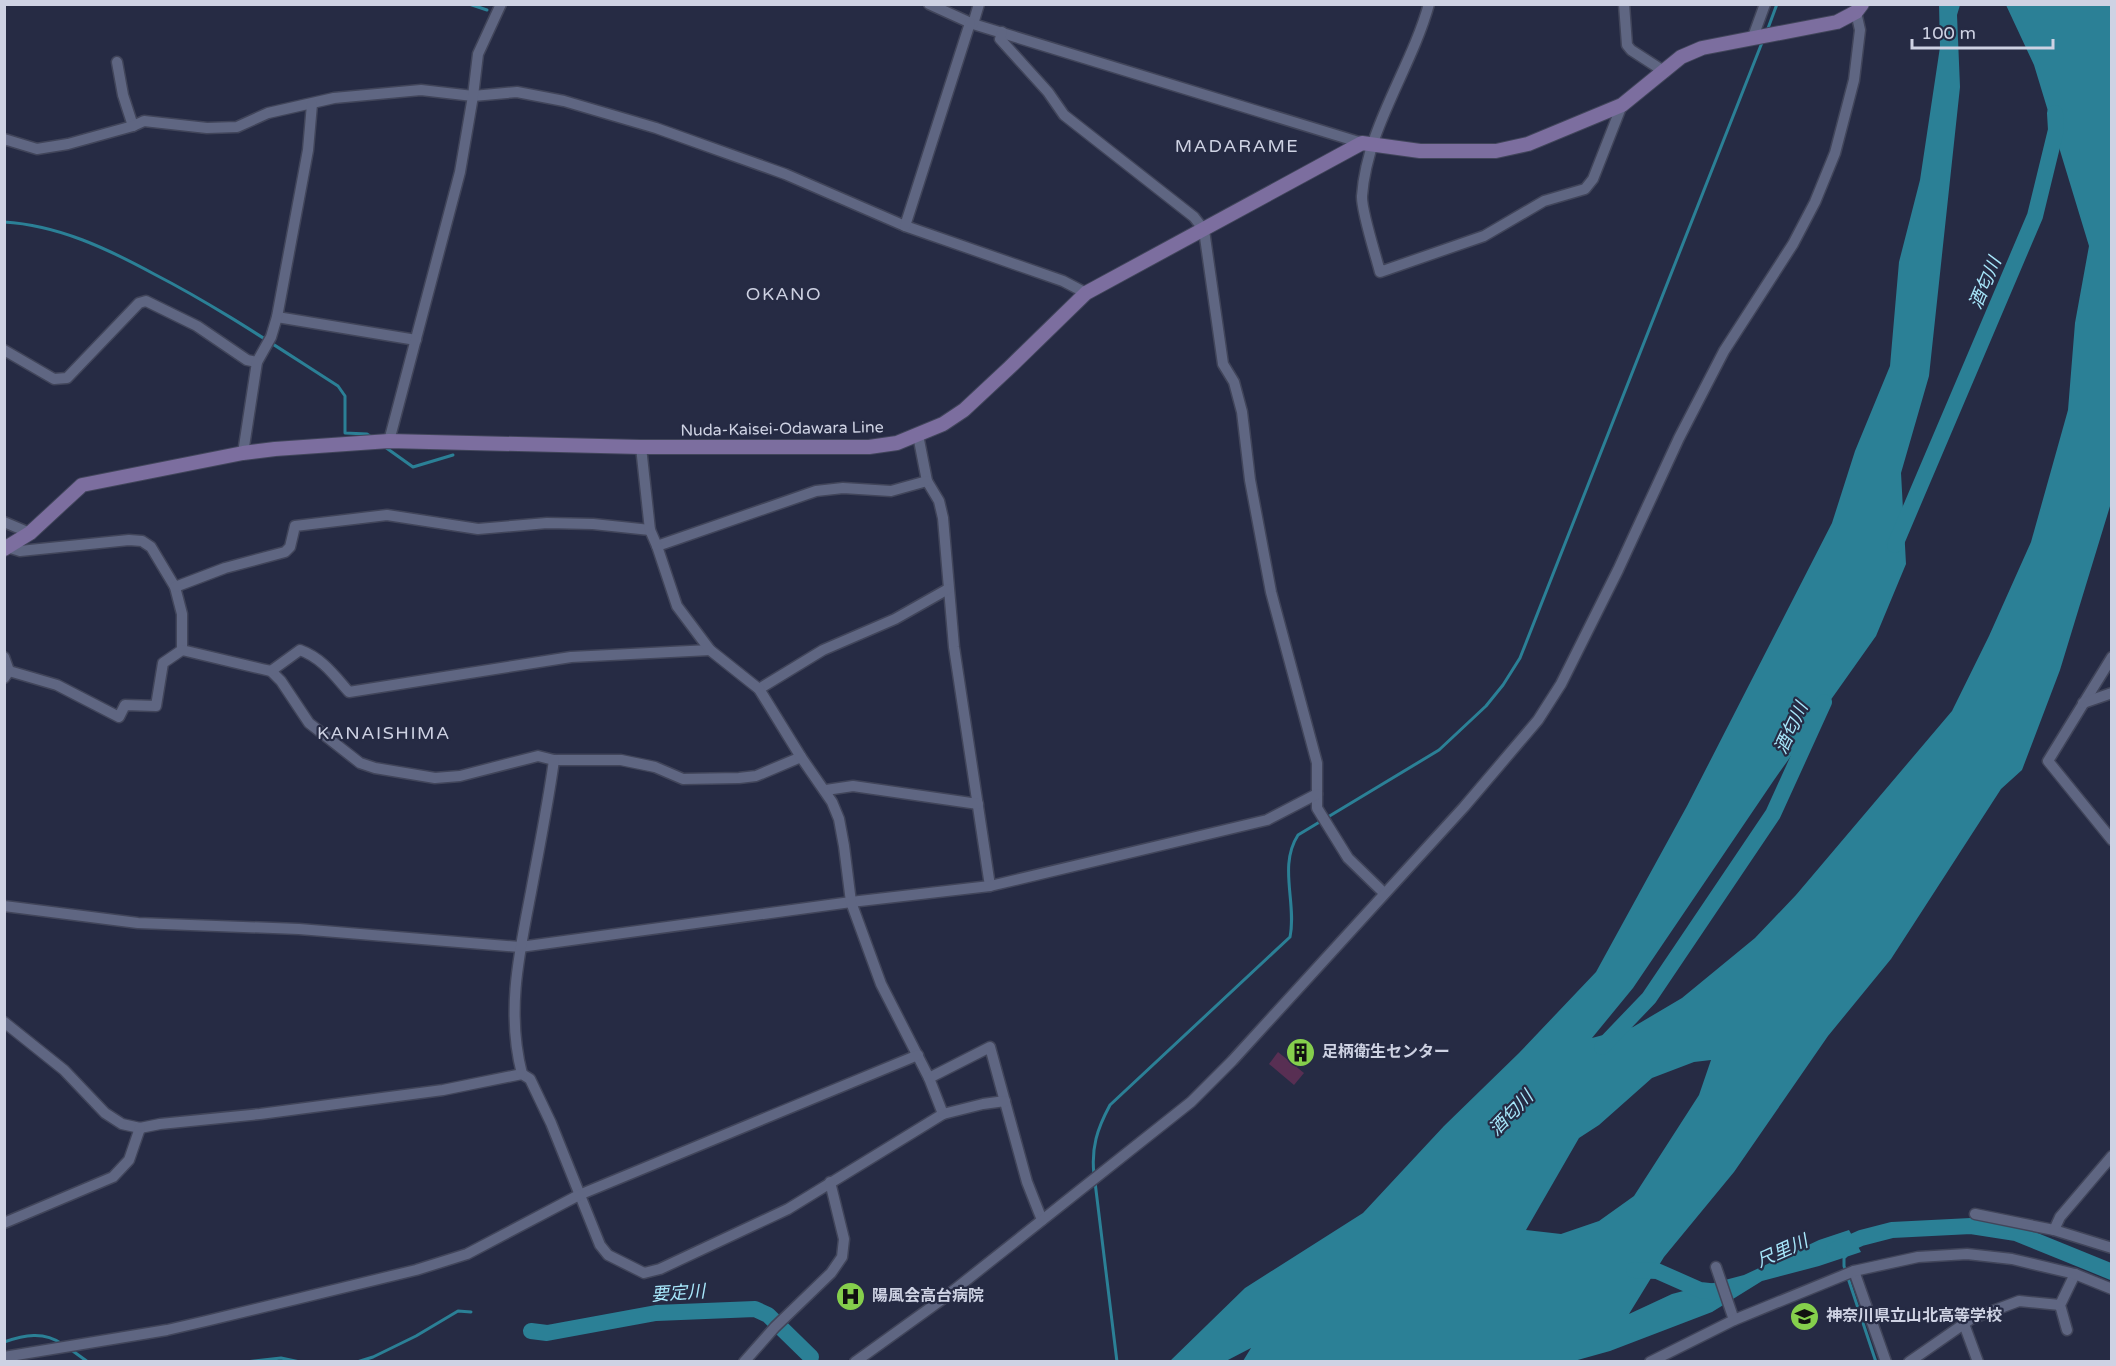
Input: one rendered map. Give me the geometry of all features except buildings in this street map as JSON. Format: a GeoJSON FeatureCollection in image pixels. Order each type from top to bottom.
{"type":"FeatureCollection","features":[{"type":"Feature","properties":{"kind":"main road"},"geometry":{"type":"LineString","coordinates":[[1367,144],[1420,151],[1496,151],[1528,144],[1622,105],[1682,57],[1702,48],[1837,22],[1859,8]]}},
{"type":"Feature","properties":{"kind":"main road","name":"Nuda-Kaisei-Odawara Line"},"geometry":{"type":"LineString","coordinates":[[6,548],[30,533],[82,485],[274,449],[388,441],[641,447],[868,447],[897,443],[943,424],[964,410],[1086,292],[1367,144]]}},
{"type":"Feature","properties":{"kind":"street"},"geometry":{"type":"LineString","coordinates":[[388,441],[460,172],[478,54],[501,4]]}},
{"type":"Feature","properties":{"kind":"street"},"geometry":{"type":"LineString","coordinates":[[929,4],[972,24],[1367,144]]}},
{"type":"Feature","properties":{"kind":"street"},"geometry":{"type":"LineString","coordinates":[[905,226],[979,4]]}},
{"type":"Feature","properties":{"kind":"street"},"geometry":{"type":"LineString","coordinates":[[1429,4],[1416,45],[1367,144],[1361,198],[1380,272],[1484,236],[1544,201],[1586,189],[1593,179],[1622,105]]}},
{"type":"Feature","properties":{"kind":"street"},"geometry":{"type":"LineString","coordinates":[[1624,4],[1627,45],[1665,72]]}},
{"type":"Feature","properties":{"kind":"street"},"geometry":{"type":"LineString","coordinates":[[1753,37],[1765,4]]}},
{"type":"Feature","properties":{"kind":"street"},"geometry":{"type":"LineString","coordinates":[[855,1362],[944,1298],[1191,1102],[1232,1061],[1508,757],[1538,720],[1561,684],[1618,570],[1679,438],[1724,351],[1793,244],[1815,201],[1835,153],[1854,80],[1860,30],[1859,8]]}},
{"type":"Feature","properties":{"kind":"street"},"geometry":{"type":"LineString","coordinates":[[1002,32],[1000,39],[1048,92],[1064,115],[1194,217],[1204,230],[1223,364],[1234,382],[1242,411],[1250,480],[1271,592],[1317,763],[1317,808],[1348,858],[1384,893]]}},
{"type":"Feature","properties":{"kind":"street"},"geometry":{"type":"LineString","coordinates":[[117,62],[123,95],[133,126]]}},
{"type":"Feature","properties":{"kind":"street"},"geometry":{"type":"LineString","coordinates":[[4,139],[37,148],[68,144],[144,121],[207,128],[237,127],[268,113],[334,98],[421,90],[473,96],[517,92],[564,101],[656,128],[785,174],[905,226],[1063,281],[1086,292]]}},
{"type":"Feature","properties":{"kind":"street"},"geometry":{"type":"LineString","coordinates":[[243,453],[257,362],[271,337],[277,317],[308,150],[312,104]]}},
{"type":"Feature","properties":{"kind":"street"},"geometry":{"type":"LineString","coordinates":[[4,350],[54,379],[67,378],[139,303],[146,301],[198,326],[247,360],[257,362]]}},
{"type":"Feature","properties":{"kind":"street"},"geometry":{"type":"LineString","coordinates":[[277,317],[416,340]]}},
{"type":"Feature","properties":{"kind":"street"},"geometry":{"type":"LineString","coordinates":[[918,435],[927,481],[939,501],[942,518],[954,647],[990,886]]}},
{"type":"Feature","properties":{"kind":"street"},"geometry":{"type":"LineString","coordinates":[[641,447],[650,530],[677,606],[710,650],[759,689],[801,757],[826,790],[839,819],[851,902],[882,984],[929,1078],[943,1114]]}},
{"type":"Feature","properties":{"kind":"street"},"geometry":{"type":"LineString","coordinates":[[657,546],[816,491],[843,488],[891,491],[927,481]]}},
{"type":"Feature","properties":{"kind":"street"},"geometry":{"type":"LineString","coordinates":[[174,587],[225,568],[285,552],[290,547],[295,526],[387,515],[478,529],[547,523],[650,530]]}},
{"type":"Feature","properties":{"kind":"street"},"geometry":{"type":"LineString","coordinates":[[4,522],[30,533]]}},
{"type":"Feature","properties":{"kind":"street"},"geometry":{"type":"LineString","coordinates":[[6,548],[20,551],[129,540],[142,541],[151,547],[174,587],[182,614],[182,650]]}},
{"type":"Feature","properties":{"kind":"street"},"geometry":{"type":"LineString","coordinates":[[759,689],[823,650],[895,619],[948,589]]}},
{"type":"Feature","properties":{"kind":"street"},"geometry":{"type":"LineString","coordinates":[[4,657],[7,674],[57,685],[119,717],[125,705],[156,706],[163,663],[182,650],[271,671],[281,681],[309,723],[360,763],[375,768],[435,777],[460,776],[538,756],[554,760],[621,760],[655,766],[683,779],[717,779],[756,776],[801,757]]}},
{"type":"Feature","properties":{"kind":"street"},"geometry":{"type":"LineString","coordinates":[[271,671],[300,650],[312,654],[327,666],[349,692],[571,657],[710,650]]}},
{"type":"Feature","properties":{"kind":"street"},"geometry":{"type":"LineString","coordinates":[[2112,657],[2048,761],[2112,840]]}},
{"type":"Feature","properties":{"kind":"street"},"geometry":{"type":"LineString","coordinates":[[2083,703],[2112,693]]}},
{"type":"Feature","properties":{"kind":"street"},"geometry":{"type":"LineString","coordinates":[[554,760],[548,805],[520,947],[513,1020],[515,1048],[522,1074],[530,1079],[547,1114],[600,1245],[608,1255],[644,1273],[660,1269],[788,1209],[943,1114],[1005,1101]]}},
{"type":"Feature","properties":{"kind":"street"},"geometry":{"type":"LineString","coordinates":[[826,790],[853,786],[978,804]]}},
{"type":"Feature","properties":{"kind":"street"},"geometry":{"type":"LineString","coordinates":[[4,906],[138,923],[299,929],[520,947],[851,902],[990,886],[1267,820],[1317,794]]}},
{"type":"Feature","properties":{"kind":"street"},"geometry":{"type":"LineString","coordinates":[[4,1022],[64,1070],[105,1113],[122,1124],[140,1128],[443,1090],[522,1074]]}},
{"type":"Feature","properties":{"kind":"street"},"geometry":{"type":"LineString","coordinates":[[929,1078],[990,1047],[1027,1182],[1042,1220]]}},
{"type":"Feature","properties":{"kind":"street"},"geometry":{"type":"LineString","coordinates":[[4,1357],[167,1330],[416,1270],[467,1254],[579,1195],[918,1055]]}},
{"type":"Feature","properties":{"kind":"street"},"geometry":{"type":"LineString","coordinates":[[4,1223],[112,1177],[129,1160],[140,1128]]}},
{"type":"Feature","properties":{"kind":"street"},"geometry":{"type":"LineString","coordinates":[[2054,1230],[2060,1217],[2112,1156]]}},
{"type":"Feature","properties":{"kind":"street"},"geometry":{"type":"LineString","coordinates":[[744,1362],[775,1327],[831,1273],[842,1257],[844,1239],[830,1182]]}},
{"type":"Feature","properties":{"kind":"street"},"geometry":{"type":"LineString","coordinates":[[1975,1214],[2054,1230],[2110,1246]]}},
{"type":"Feature","properties":{"kind":"street"},"geometry":{"type":"LineString","coordinates":[[1650,1362],[1734,1320],[1853,1272],[1918,1257],[1967,1254],[2012,1259],[2075,1274],[2112,1289]]}},
{"type":"Feature","properties":{"kind":"street"},"geometry":{"type":"LineString","coordinates":[[1716,1267],[1734,1320]]}},
{"type":"Feature","properties":{"kind":"street"},"geometry":{"type":"LineString","coordinates":[[1853,1272],[1886,1362]]}},
{"type":"Feature","properties":{"kind":"street"},"geometry":{"type":"LineString","coordinates":[[2067,1330],[2060,1305],[2075,1274]]}},
{"type":"Feature","properties":{"kind":"street"},"geometry":{"type":"LineString","coordinates":[[1909,1362],[1971,1319],[2019,1301],[2060,1305]]}},
{"type":"Feature","properties":{"kind":"street"},"geometry":{"type":"LineString","coordinates":[[1964,1324],[1978,1362]]}},
{"type":"Feature","properties":{"kind":"shaded area"},"geometry":{"type":"Polygon","coordinates":[[[1278,1052],[1304,1073],[1294,1085],[1269,1064],[1278,1052]]]}},
{"type":"Feature","properties":{"kind":"water"},"geometry":{"type":"Polygon","coordinates":[[[1939,4],[1960,5],[1957,15],[1960,87],[1929,376],[1901,473],[1906,564],[1876,636],[1774,780],[1633,988],[1592,1038],[1633,1027],[1682,998],[1755,938],[1796,895],[1952,711],[2031,542],[2068,410],[2075,323],[2089,246],[2034,65],[2006,5],[2111,5],[2111,503],[2060,670],[2022,770],[2001,789],[1891,959],[1828,1036],[1734,1172],[1664,1257],[1629,1314],[1672,1294],[1744,1275],[1819,1240],[1849,1230],[1861,1252],[1762,1281],[1712,1312],[1610,1351],[1574,1361],[1243,1361],[1251,1348],[1226,1361],[1169,1362],[1245,1288],[1363,1213],[1444,1126],[1519,1053],[1596,972],[1687,806],[1832,523],[1855,451],[1890,366],[1899,262],[1920,180],[1940,47],[1939,4]],[[1711,1060],[1694,1062],[1652,1078],[1599,1125],[1579,1138],[1526,1230],[1561,1234],[1599,1221],[1634,1196],[1699,1095],[1711,1060]]]}},
{"type":"Feature","properties":{"kind":"waterway"},"geometry":{"type":"LineString","coordinates":[[469,4],[487,10]]}},
{"type":"Feature","properties":{"kind":"waterway"},"geometry":{"type":"LineString","coordinates":[[1767,31],[1777,4]]}},
{"type":"Feature","properties":{"kind":"waterway"},"geometry":{"type":"LineString","coordinates":[[1094,1175],[1093,1156],[1096,1139],[1110,1105],[1290,937],[1292,924],[1289,859],[1298,835],[1439,750],[1486,706],[1520,658],[1763,40]]}},
{"type":"Feature","properties":{"kind":"waterway","name":"酒匂川"},"geometry":{"type":"LineString","coordinates":[[1895,545],[2035,216],[2056,130],[2055,113]]}},
{"type":"Feature","properties":{"kind":"waterway"},"geometry":{"type":"LineString","coordinates":[[4,222],[44,228],[101,247],[201,300],[338,386],[345,396],[345,433],[367,434],[373,438]]}},
{"type":"Feature","properties":{"kind":"waterway"},"geometry":{"type":"LineString","coordinates":[[385,447],[413,467],[453,455]]}},
{"type":"Feature","properties":{"kind":"waterway","name":"酒匂川"},"geometry":{"type":"LineString","coordinates":[[1602,1047],[1649,998],[1773,814],[1824,702]]}},
{"type":"Feature","properties":{"kind":"waterway"},"geometry":{"type":"LineString","coordinates":[[1095,1182],[1117,1362]]}},
{"type":"Feature","properties":{"kind":"waterway","name":"尺里川"},"geometry":{"type":"LineString","coordinates":[[1834,1250],[1861,1238],[1892,1230],[1971,1226],[2016,1233],[2112,1272]]}},
{"type":"Feature","properties":{"kind":"waterway"},"geometry":{"type":"LineString","coordinates":[[1846,1256],[1844,1266],[1876,1362]]}},
{"type":"Feature","properties":{"kind":"waterway","name":"尺里川"},"geometry":{"type":"LineString","coordinates":[[1634,1270],[1657,1271],[1700,1290],[1718,1292]]}},
{"type":"Feature","properties":{"kind":"waterway","name":"要定川"},"geometry":{"type":"LineString","coordinates":[[531,1331],[547,1333],[656,1313],[755,1309],[768,1315],[811,1357]]}},
{"type":"Feature","properties":{"kind":"waterway","name":"要定川"},"geometry":{"type":"LineString","coordinates":[[357,1362],[373,1357],[416,1336],[458,1311],[471,1312]]}},
{"type":"Feature","properties":{"kind":"waterway","name":"要定川"},"geometry":{"type":"LineString","coordinates":[[4,1342],[41,1336],[62,1344]]}},
{"type":"Feature","properties":{"kind":"waterway","name":"要定川"},"geometry":{"type":"LineString","coordinates":[[70,1349],[88,1362]]}},
{"type":"Feature","properties":{"kind":"waterway","name":"要定川"},"geometry":{"type":"LineString","coordinates":[[246,1362],[281,1358],[300,1362]]}},
{"type":"Feature","properties":{"kind":"place","name":"足柄衛生センター"},"geometry":{"type":"Point","coordinates":[1301,1052]}},
{"type":"Feature","properties":{"kind":"place","name":"陽風会高台病院"},"geometry":{"type":"Point","coordinates":[851,1296]}},
{"type":"Feature","properties":{"kind":"place","name":"神奈川県立山北高等学校"},"geometry":{"type":"Point","coordinates":[1805,1316]}},
{"type":"Feature","properties":{"kind":"district","name":"MADARAME"},"geometry":{"type":"Point","coordinates":[1237,146]}},
{"type":"Feature","properties":{"kind":"district","name":"OKANO"},"geometry":{"type":"Point","coordinates":[784,294]}},
{"type":"Feature","properties":{"kind":"district","name":"KANAISHIMA"},"geometry":{"type":"Point","coordinates":[384,733]}}]}
